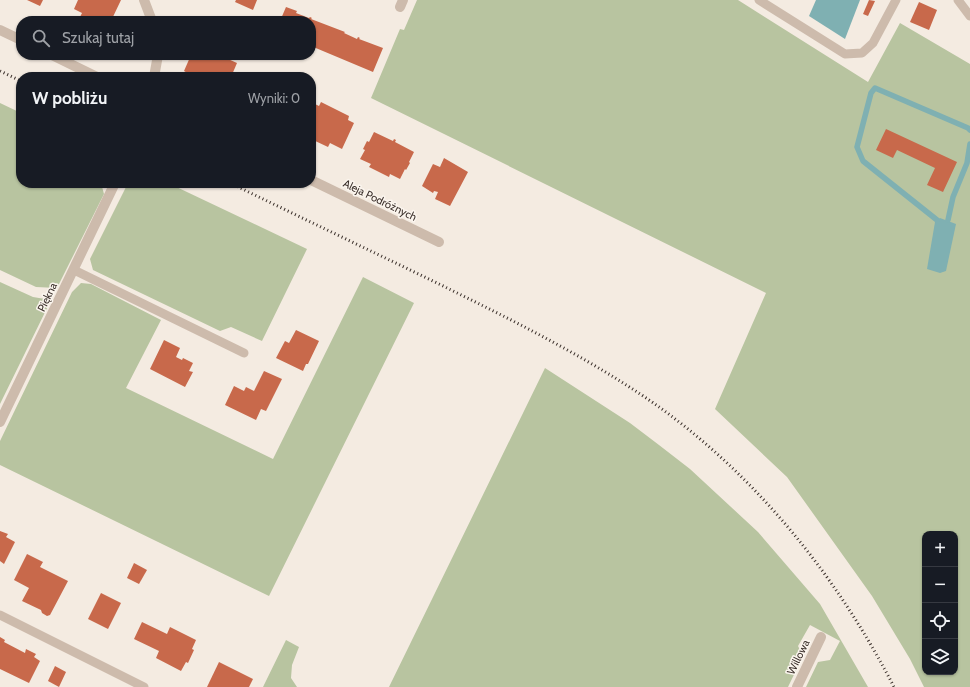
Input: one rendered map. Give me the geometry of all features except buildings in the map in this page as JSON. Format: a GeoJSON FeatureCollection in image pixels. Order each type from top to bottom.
{"type":"FeatureCollection","features":[{"type":"Feature","properties":{"kind":"street"},"geometry":{"type":"LineString","coordinates":[[144,0],[150,16]]}},
{"type":"Feature","properties":{"kind":"street"},"geometry":{"type":"LineString","coordinates":[[0,30],[16,38]]}},
{"type":"Feature","properties":{"kind":"street"},"geometry":{"type":"LineString","coordinates":[[62,60],[87,72]]}},
{"type":"Feature","properties":{"kind":"street"},"geometry":{"type":"LineString","coordinates":[[155,72],[157,60]]}},
{"type":"Feature","properties":{"kind":"street","name":"Aleja Podróżnych"},"geometry":{"type":"LineString","coordinates":[[316,182],[439,242]]}},
{"type":"Feature","properties":{"kind":"street","name":"Piękna"},"geometry":{"type":"LineString","coordinates":[[0,422],[113,188]]}},
{"type":"Feature","properties":{"kind":"street","name":"Willowa"},"geometry":{"type":"LineString","coordinates":[[797,687],[821,637]]}},
{"type":"Feature","properties":{"kind":"lane"},"geometry":{"type":"LineString","coordinates":[[759,0],[845,54],[862,53],[874,44],[896,0]]}},
{"type":"Feature","properties":{"kind":"lane"},"geometry":{"type":"LineString","coordinates":[[958,0],[970,16]]}},
{"type":"Feature","properties":{"kind":"lane"},"geometry":{"type":"LineString","coordinates":[[74,270],[244,353]]}},
{"type":"Feature","properties":{"kind":"lane"},"geometry":{"type":"LineString","coordinates":[[0,615],[144,687]]}},
{"type":"Feature","properties":{"kind":"green space"},"geometry":{"type":"Polygon","coordinates":[[[417,0],[738,0],[868,82],[900,23],[970,64],[970,687],[924,687],[910,659],[872,596],[787,477],[715,409],[766,293],[371,98],[400,29],[404,30],[417,0]]]}},
{"type":"Feature","properties":{"kind":"green space"},"geometry":{"type":"Polygon","coordinates":[[[0,103],[16,111],[16,188],[102,188],[104,194],[57,288],[36,287],[0,270],[0,103]]]}},
{"type":"Feature","properties":{"kind":"green space"},"geometry":{"type":"Polygon","coordinates":[[[126,188],[179,188],[307,249],[262,341],[231,327],[220,331],[93,270],[90,259],[126,188]]]}},
{"type":"Feature","properties":{"kind":"green space"},"geometry":{"type":"Polygon","coordinates":[[[363,277],[414,303],[269,596],[0,465],[0,441],[72,292],[81,283],[91,284],[161,320],[126,388],[273,459],[363,277]]]}},
{"type":"Feature","properties":{"kind":"green space"},"geometry":{"type":"Polygon","coordinates":[[[0,282],[33,297],[51,300],[0,404],[0,282]]]}},
{"type":"Feature","properties":{"kind":"green space"},"geometry":{"type":"Polygon","coordinates":[[[545,368],[630,423],[659,445],[690,469],[758,532],[820,604],[868,687],[806,687],[818,662],[830,660],[840,641],[810,625],[798,646],[803,656],[788,687],[389,687],[545,368]]]}},
{"type":"Feature","properties":{"kind":"green space"},"geometry":{"type":"Polygon","coordinates":[[[286,640],[299,647],[292,665],[291,678],[297,687],[263,687],[286,640]]]}},
{"type":"Feature","properties":{"kind":"water"},"geometry":{"type":"Polygon","coordinates":[[[816,0],[860,0],[845,39],[809,16],[816,0]]]}},
{"type":"Feature","properties":{"kind":"water"},"geometry":{"type":"Polygon","coordinates":[[[940,218],[956,224],[946,271],[940,273],[927,269],[935,222],[940,218]]]}},
{"type":"Feature","properties":{"kind":"waterway"},"geometry":{"type":"LineString","coordinates":[[937,220],[863,161],[857,147],[871,93],[875,88],[970,130]]}},
{"type":"Feature","properties":{"kind":"waterway"},"geometry":{"type":"LineString","coordinates":[[948,220],[953,197],[967,163],[970,144]]}},
{"type":"Feature","properties":{"kind":"railway"},"geometry":{"type":"LineString","coordinates":[[0,71],[16,79]]}},
{"type":"Feature","properties":{"kind":"railway"},"geometry":{"type":"LineString","coordinates":[[240,188],[439,284],[548,339],[627,385],[690,430],[725,461],[759,495],[820,567],[847,606],[894,687]]}}]}
